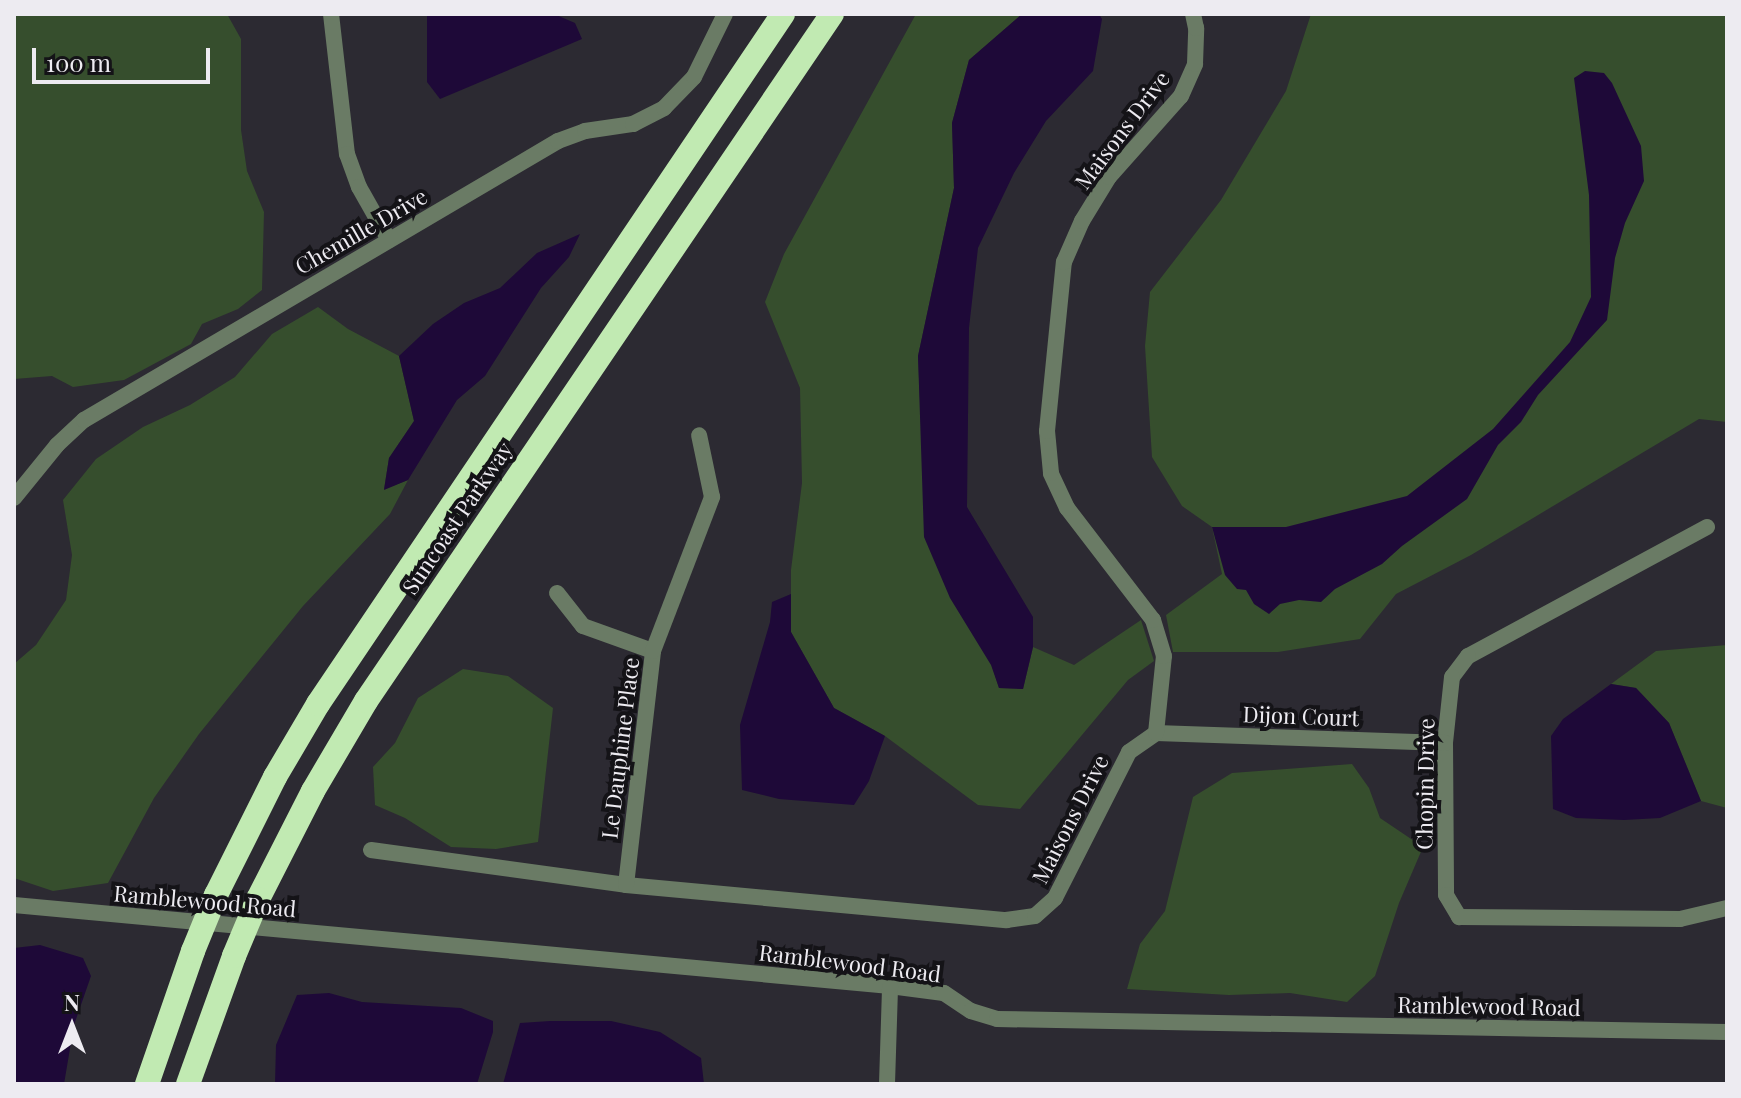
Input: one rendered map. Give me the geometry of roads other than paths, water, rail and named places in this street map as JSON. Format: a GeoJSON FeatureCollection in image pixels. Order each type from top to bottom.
{"type":"FeatureCollection","features":[{"type":"Feature","properties":{"kind":"highway","name":"Suncoast Parkway"},"geometry":{"type":"LineString","coordinates":[[147,1084],[193,951],[216,895],[275,777],[374,616],[783,14]]}},
{"type":"Feature","properties":{"kind":"highway","name":"Suncoast Parkway"},"geometry":{"type":"LineString","coordinates":[[188,1084],[258,899],[313,791],[366,701],[832,14]]}},
{"type":"Feature","properties":{"kind":"street"},"geometry":{"type":"LineString","coordinates":[[331,14],[347,154],[359,187],[389,240]]}},
{"type":"Feature","properties":{"kind":"street","name":"Chemille Drive"},"geometry":{"type":"LineString","coordinates":[[14,498],[57,445],[84,420],[558,141],[585,131],[633,124],[664,108],[694,77],[725,14]]}},
{"type":"Feature","properties":{"kind":"street","name":"Maisons Drive"},"geometry":{"type":"LineString","coordinates":[[371,850],[626,885],[1006,920],[1035,916],[1055,898],[1129,752],[1156,733],[1164,656],[1153,620],[1067,508],[1051,473],[1047,431],[1064,262],[1082,221],[1109,177],[1181,96],[1195,64],[1196,28],[1193,14]]}},
{"type":"Feature","properties":{"kind":"street","name":"Le Dauphine Place"},"geometry":{"type":"LineString","coordinates":[[626,885],[653,651],[712,497],[699,435]]}},
{"type":"Feature","properties":{"kind":"street","name":"Chopin Drive"},"geometry":{"type":"LineString","coordinates":[[1707,527],[1468,656],[1452,677],[1445,743],[1446,895],[1459,917],[1680,919],[1727,908]]}},
{"type":"Feature","properties":{"kind":"street"},"geometry":{"type":"LineString","coordinates":[[557,593],[583,626],[653,651]]}},
{"type":"Feature","properties":{"kind":"street","name":"Dijon Court"},"geometry":{"type":"LineString","coordinates":[[1156,733],[1445,743]]}},
{"type":"Feature","properties":{"kind":"street","name":"Ramblewood Road"},"geometry":{"type":"LineString","coordinates":[[14,905],[890,986],[944,993],[971,1011],[997,1019],[1727,1032]]}},
{"type":"Feature","properties":{"kind":"street"},"geometry":{"type":"LineString","coordinates":[[887,1084],[890,986]]}}]}
